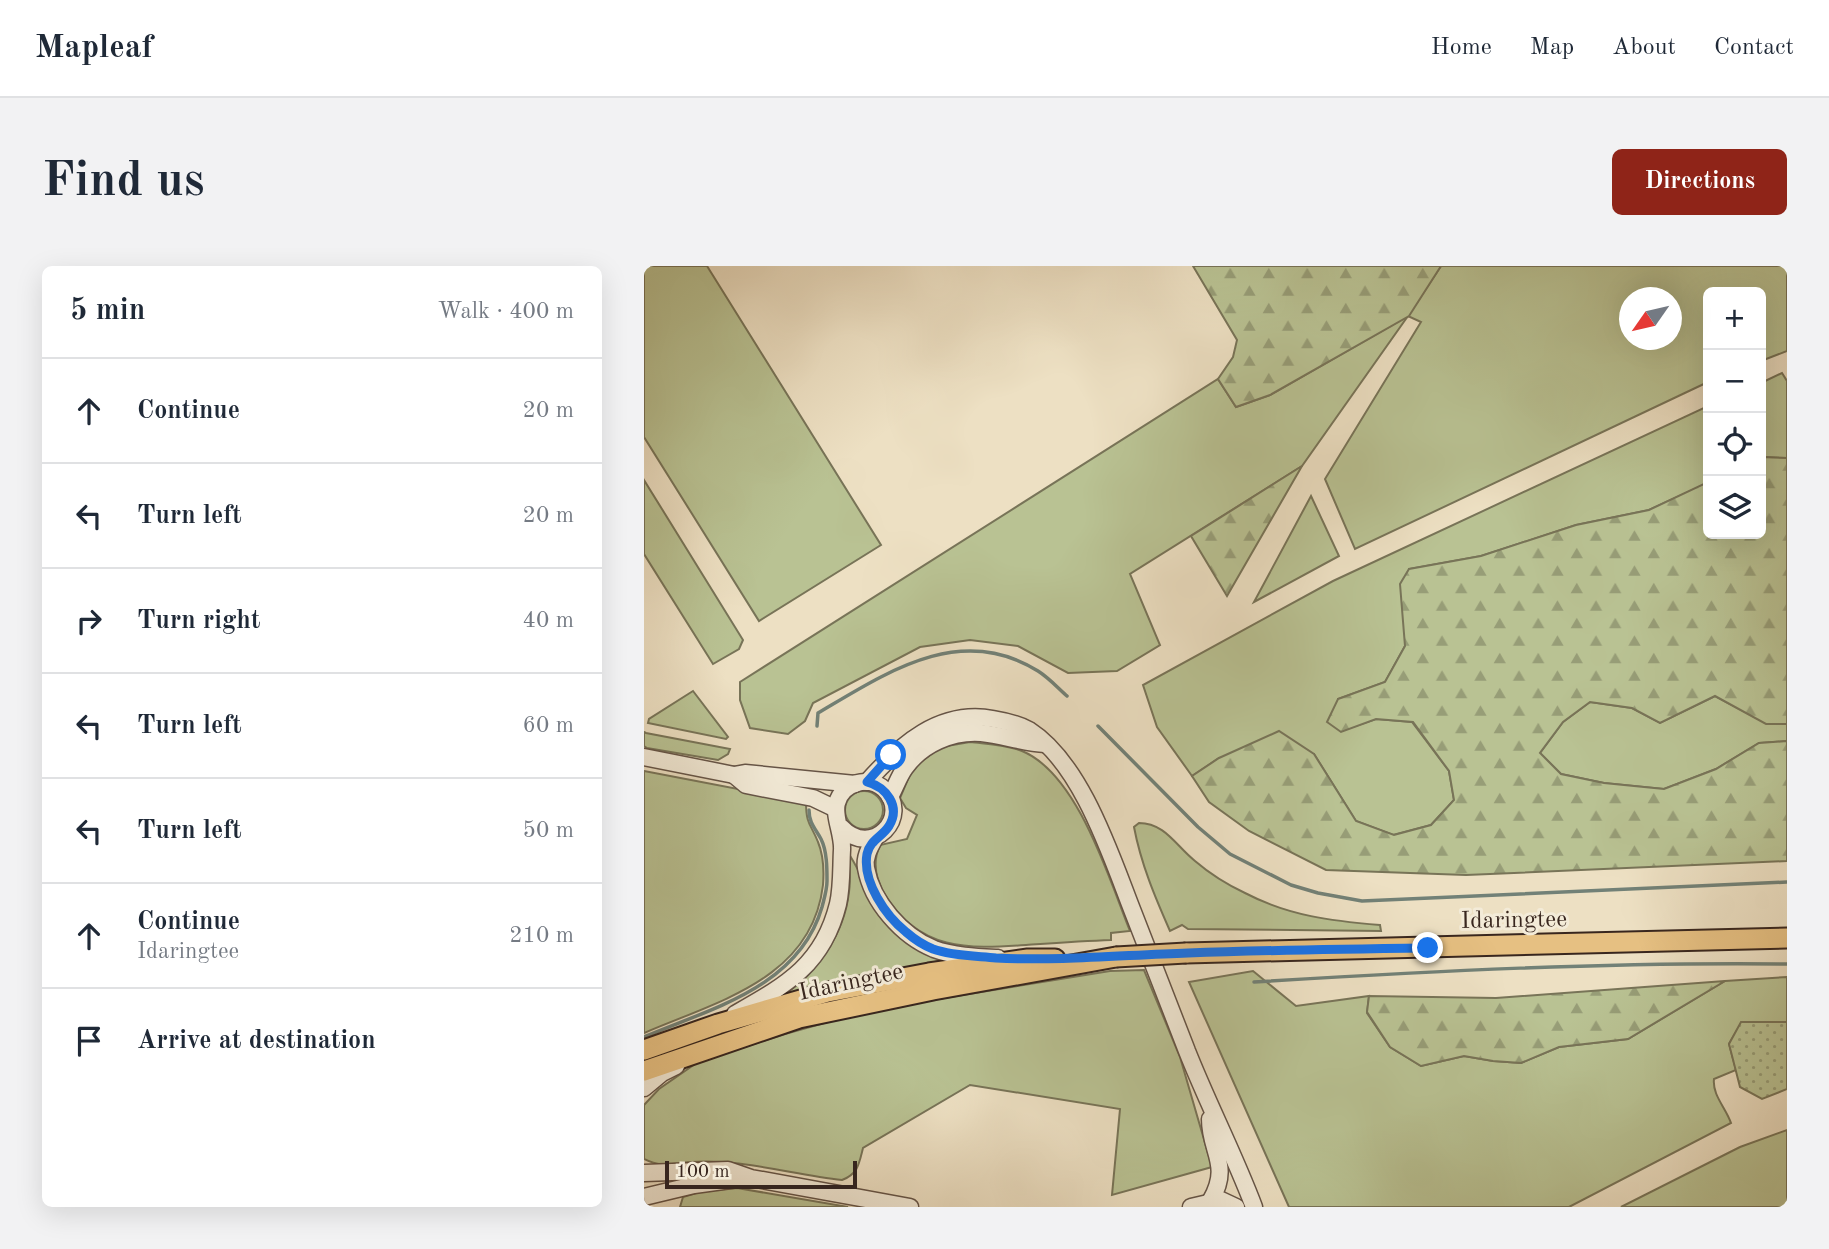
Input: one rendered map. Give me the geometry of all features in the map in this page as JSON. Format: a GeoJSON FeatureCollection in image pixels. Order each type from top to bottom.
{"type":"FeatureCollection","features":[{"type":"Feature","properties":{"kind":"main road","name":"Idaringtee"},"geometry":{"type":"LineString","coordinates":[[644,1051],[718,1024],[828,992],[929,973],[1028,959],[1787,938]]}},
{"type":"Feature","properties":{"kind":"main road","name":"Idaringtee"},"geometry":{"type":"LineString","coordinates":[[644,1071],[799,1018],[933,990],[1116,957]]}},
{"type":"Feature","properties":{"kind":"street"},"geometry":{"type":"LineString","coordinates":[[718,1024],[785,985],[807,964],[826,937],[838,903],[842,846],[841,827],[835,809],[842,792],[861,783],[910,739],[925,730],[954,720],[980,717],[1007,722],[1028,730],[1045,744],[1080,790],[1100,830],[1211,1109],[1254,1207]]}},
{"type":"Feature","properties":{"kind":"street"},"geometry":{"type":"LineString","coordinates":[[890,797],[904,768],[918,753],[944,738],[979,733],[1024,743],[1045,744]]}},
{"type":"Feature","properties":{"kind":"street"},"geometry":{"type":"LineString","coordinates":[[644,757],[734,775],[861,783],[884,789],[893,806],[890,825],[875,838],[868,851],[866,867],[881,903],[904,931],[936,950],[978,957],[1028,959]]}},
{"type":"Feature","properties":{"kind":"street"},"geometry":{"type":"LineString","coordinates":[[734,775],[746,785],[813,798],[835,809]]}},
{"type":"Feature","properties":{"kind":"street"},"geometry":{"type":"LineString","coordinates":[[841,827],[856,838],[875,838]]}},
{"type":"Feature","properties":{"kind":"street"},"geometry":{"type":"LineString","coordinates":[[644,1088],[662,1073],[711,1047]]}},
{"type":"Feature","properties":{"kind":"street"},"geometry":{"type":"LineString","coordinates":[[1199,1205],[1219,1186],[1220,1171],[1209,1123],[1211,1109]]}},
{"type":"Feature","properties":{"kind":"street"},"geometry":{"type":"LineString","coordinates":[[644,1173],[728,1170],[751,1178],[909,1207]]}},
{"type":"Feature","properties":{"kind":"street"},"geometry":{"type":"LineString","coordinates":[[644,1180],[644,1196],[694,1185],[751,1178]]}},
{"type":"Feature","properties":{"kind":"street"},"geometry":{"type":"LineString","coordinates":[[1199,1205],[1221,1200],[1236,1207]]}},
{"type":"Feature","properties":{"kind":"green space"},"geometry":{"type":"Polygon","coordinates":[[[644,266],[707,266],[881,545],[759,621],[644,437],[644,266]]]}},
{"type":"Feature","properties":{"kind":"green space"},"geometry":{"type":"Polygon","coordinates":[[[1193,266],[1441,266],[1409,316],[1270,395],[1236,407],[1218,379],[1233,357],[1237,340],[1193,266]]]}},
{"type":"Feature","properties":{"kind":"green space"},"geometry":{"type":"Polygon","coordinates":[[[1441,266],[1787,266],[1787,351],[1766,359],[1766,287],[1703,287],[1703,384],[1355,549],[1325,479],[1421,322],[1408,316],[1441,266]]]}},
{"type":"Feature","properties":{"kind":"green space"},"geometry":{"type":"Polygon","coordinates":[[[1408,316],[1302,466],[1130,574],[1160,645],[1117,671],[1068,673],[1018,646],[970,640],[920,647],[813,703],[805,721],[788,734],[750,728],[740,700],[740,682],[1218,379],[1236,407],[1270,395],[1408,316]]]}},
{"type":"Feature","properties":{"kind":"green space"},"geometry":{"type":"Polygon","coordinates":[[[1782,373],[1787,381],[1787,458],[1766,457],[1766,381],[1782,373]]]}},
{"type":"Feature","properties":{"kind":"green space"},"geometry":{"type":"Polygon","coordinates":[[[1703,408],[1703,485],[1649,510],[1576,525],[1481,556],[1409,569],[1405,646],[1385,682],[1338,699],[1341,731],[1376,719],[1412,722],[1449,771],[1454,800],[1431,825],[1393,835],[1356,821],[1314,754],[1219,758],[1192,776],[1157,727],[1143,685],[1333,581],[1703,408]]]}},
{"type":"Feature","properties":{"kind":"green space"},"geometry":{"type":"Polygon","coordinates":[[[1766,457],[1787,458],[1787,724],[1766,724],[1715,696],[1660,723],[1632,708],[1590,702],[1563,722],[1540,753],[1561,774],[1604,783],[1664,789],[1716,769],[1759,743],[1787,741],[1787,861],[1466,875],[1326,870],[1249,831],[1209,802],[1192,776],[1219,758],[1279,731],[1314,754],[1356,821],[1394,835],[1431,825],[1454,800],[1449,771],[1413,722],[1376,719],[1341,732],[1327,722],[1338,699],[1385,682],[1405,646],[1400,584],[1409,569],[1481,556],[1576,525],[1649,510],[1703,484],[1703,539],[1766,539],[1766,457]]]}},
{"type":"Feature","properties":{"kind":"green space"},"geometry":{"type":"Polygon","coordinates":[[[1302,466],[1227,596],[1191,536],[1302,466]]]}},
{"type":"Feature","properties":{"kind":"green space"},"geometry":{"type":"Polygon","coordinates":[[[644,480],[743,640],[739,649],[713,664],[644,554],[644,480]]]}},
{"type":"Feature","properties":{"kind":"green space"},"geometry":{"type":"Polygon","coordinates":[[[1311,496],[1339,556],[1254,602],[1311,496]]]}},
{"type":"Feature","properties":{"kind":"green space"},"geometry":{"type":"Polygon","coordinates":[[[693,691],[728,737],[726,739],[648,723],[649,719],[693,691]]]}},
{"type":"Feature","properties":{"kind":"green space"},"geometry":{"type":"Polygon","coordinates":[[[1715,696],[1766,723],[1787,724],[1787,741],[1759,743],[1716,769],[1664,789],[1604,783],[1561,774],[1540,753],[1563,722],[1590,702],[1632,708],[1660,723],[1715,696]]]}},
{"type":"Feature","properties":{"kind":"green space"},"geometry":{"type":"Polygon","coordinates":[[[644,732],[730,749],[728,754],[718,760],[647,748],[644,746],[644,732]]]}},
{"type":"Feature","properties":{"kind":"green space"},"geometry":{"type":"Polygon","coordinates":[[[970,742],[1022,751],[1042,763],[1060,782],[1089,830],[1130,931],[1111,933],[1111,940],[965,946],[929,936],[899,913],[885,895],[877,876],[875,864],[880,845],[907,839],[917,815],[906,808],[900,798],[913,767],[941,747],[970,742]]]}},
{"type":"Feature","properties":{"kind":"green space"},"geometry":{"type":"Polygon","coordinates":[[[644,771],[806,802],[808,820],[821,852],[823,885],[815,917],[801,943],[781,965],[730,997],[644,1033],[644,771]]]}},
{"type":"Feature","properties":{"kind":"green space"},"geometry":{"type":"Polygon","coordinates":[[[864,791],[877,797],[883,810],[877,823],[864,829],[851,823],[845,810],[851,797],[864,791]]]}},
{"type":"Feature","properties":{"kind":"green space"},"geometry":{"type":"Polygon","coordinates":[[[1139,823],[1163,831],[1206,870],[1261,901],[1311,916],[1380,925],[1381,931],[1188,929],[1182,925],[1170,931],[1140,854],[1134,827],[1139,823]]]}},
{"type":"Feature","properties":{"kind":"green space"},"geometry":{"type":"Polygon","coordinates":[[[849,854],[876,905],[894,930],[906,940],[944,960],[783,996],[818,964],[835,938],[849,892],[849,854]]]}},
{"type":"Feature","properties":{"kind":"green space"},"geometry":{"type":"Polygon","coordinates":[[[1144,970],[1180,1057],[1212,1167],[1112,1195],[1120,1109],[970,1085],[863,1148],[855,1171],[842,1180],[728,1162],[662,1165],[644,1159],[644,1105],[659,1089],[698,1062],[871,1010],[1110,971],[1144,970]]]}},
{"type":"Feature","properties":{"kind":"green space"},"geometry":{"type":"Polygon","coordinates":[[[1253,971],[1296,1006],[1369,996],[1367,1013],[1390,1047],[1421,1066],[1464,1056],[1521,1063],[1559,1047],[1628,1039],[1725,981],[1787,977],[1787,1022],[1742,1022],[1729,1044],[1736,1070],[1714,1079],[1714,1085],[1731,1123],[1569,1207],[1289,1207],[1189,982],[1253,971]]]}},
{"type":"Feature","properties":{"kind":"green space"},"geometry":{"type":"Polygon","coordinates":[[[1725,981],[1628,1039],[1559,1047],[1521,1063],[1464,1056],[1421,1066],[1390,1047],[1367,1012],[1369,996],[1496,998],[1725,981]]]}},
{"type":"Feature","properties":{"kind":"green space"},"geometry":{"type":"Polygon","coordinates":[[[1741,1022],[1787,1022],[1787,1089],[1762,1099],[1740,1087],[1729,1044],[1741,1022]]]}},
{"type":"Feature","properties":{"kind":"green space"},"geometry":{"type":"Polygon","coordinates":[[[1787,1130],[1787,1207],[1621,1207],[1740,1147],[1787,1130]]]}},
{"type":"Feature","properties":{"kind":"green space"},"geometry":{"type":"Polygon","coordinates":[[[737,1188],[848,1207],[680,1207],[683,1197],[703,1191],[737,1188]]]}},
{"type":"Feature","properties":{"kind":"waterway"},"geometry":{"type":"LineString","coordinates":[[817,726],[818,713],[870,683],[897,669],[952,652],[980,651],[1009,657],[1038,671],[1067,696]]}},
{"type":"Feature","properties":{"kind":"waterway"},"geometry":{"type":"LineString","coordinates":[[1098,726],[1198,827],[1230,854],[1291,885],[1318,893],[1362,901],[1787,882]]}},
{"type":"Feature","properties":{"kind":"waterway"},"geometry":{"type":"LineString","coordinates":[[644,1037],[750,991],[774,976],[794,957],[811,934],[822,907],[827,876],[824,849],[811,822],[809,810]]}},
{"type":"Feature","properties":{"kind":"waterway"},"geometry":{"type":"LineString","coordinates":[[1254,982],[1520,968],[1787,964]]}},
{"type":"Feature","properties":{"kind":"route"},"geometry":{"type":"LineString","coordinates":[[891,755],[867,782],[884,789],[890,797],[893,816],[890,825],[875,838],[868,851],[866,867],[872,886],[891,917],[904,931],[936,950],[978,957],[1028,959],[1428,948]]}}]}
